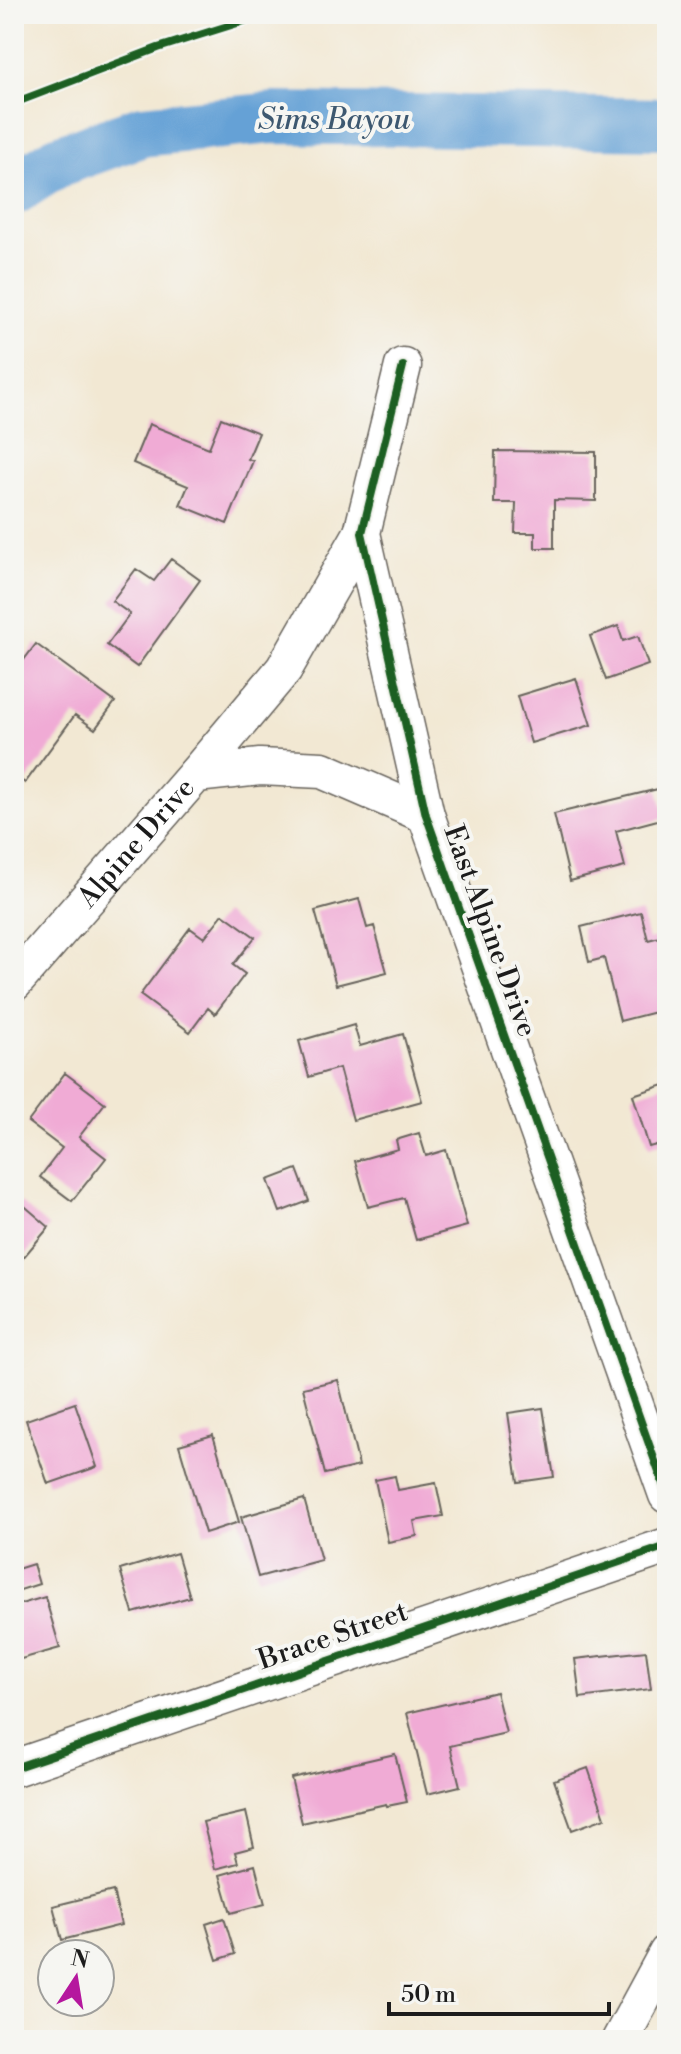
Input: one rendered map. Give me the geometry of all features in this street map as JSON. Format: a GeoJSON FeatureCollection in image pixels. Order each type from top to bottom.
{"type":"FeatureCollection","features":[{"type":"Feature","properties":{"kind":"street","name":"East Alpine Drive"},"geometry":{"type":"LineString","coordinates":[[403,366],[362,533],[426,815],[667,1495]]}},
{"type":"Feature","properties":{"kind":"street"},"geometry":{"type":"LineString","coordinates":[[196,774],[284,669],[362,533]]}},
{"type":"Feature","properties":{"kind":"street","name":"Alpine Drive"},"geometry":{"type":"LineString","coordinates":[[14,983],[196,774],[260,767],[322,770],[426,815]]}},
{"type":"Feature","properties":{"kind":"street","name":"Brace Street"},"geometry":{"type":"LineString","coordinates":[[14,1768],[667,1546]]}},
{"type":"Feature","properties":{"kind":"street"},"geometry":{"type":"LineString","coordinates":[[620,2040],[667,1953]]}},
{"type":"Feature","properties":{"kind":"building"},"geometry":{"type":"Polygon","coordinates":[[[221,418],[259,433],[248,459],[253,461],[227,524],[180,505],[188,486],[133,463],[149,424],[209,448],[221,418]]]}},
{"type":"Feature","properties":{"kind":"building"},"geometry":{"type":"Polygon","coordinates":[[[495,451],[596,452],[596,501],[554,500],[554,548],[535,548],[535,533],[515,533],[516,503],[494,503],[495,451]]]}},
{"type":"Feature","properties":{"kind":"building"},"geometry":{"type":"Polygon","coordinates":[[[171,559],[200,580],[137,667],[107,645],[130,614],[112,601],[136,569],[154,581],[171,559]]]}},
{"type":"Feature","properties":{"kind":"building"},"geometry":{"type":"Polygon","coordinates":[[[618,626],[623,641],[638,636],[648,665],[606,680],[590,636],[618,626]]]}},
{"type":"Feature","properties":{"kind":"building"},"geometry":{"type":"Polygon","coordinates":[[[36,644],[115,702],[95,729],[75,715],[25,783],[14,775],[14,673],[36,644]]]}},
{"type":"Feature","properties":{"kind":"building"},"geometry":{"type":"Polygon","coordinates":[[[576,678],[591,725],[531,743],[517,696],[576,678]]]}},
{"type":"Feature","properties":{"kind":"building"},"geometry":{"type":"Polygon","coordinates":[[[658,789],[665,818],[616,831],[625,867],[570,881],[554,814],[658,789]]]}},
{"type":"Feature","properties":{"kind":"building"},"geometry":{"type":"Polygon","coordinates":[[[359,899],[367,928],[374,926],[387,972],[336,985],[315,911],[359,899]]]}},
{"type":"Feature","properties":{"kind":"building"},"geometry":{"type":"Polygon","coordinates":[[[641,912],[648,940],[660,937],[667,958],[667,1009],[620,1021],[604,958],[589,962],[581,927],[641,912]]]}},
{"type":"Feature","properties":{"kind":"building"},"geometry":{"type":"Polygon","coordinates":[[[223,914],[255,937],[233,965],[245,974],[215,1014],[208,1008],[190,1032],[140,995],[190,928],[204,938],[223,914]]]}},
{"type":"Feature","properties":{"kind":"building"},"geometry":{"type":"Polygon","coordinates":[[[354,1025],[360,1046],[403,1034],[422,1101],[353,1120],[339,1068],[309,1077],[299,1041],[354,1025]]]}},
{"type":"Feature","properties":{"kind":"building"},"geometry":{"type":"Polygon","coordinates":[[[65,1073],[105,1103],[79,1137],[106,1158],[72,1201],[40,1177],[62,1148],[28,1122],[65,1073]]]}},
{"type":"Feature","properties":{"kind":"building"},"geometry":{"type":"Polygon","coordinates":[[[667,1084],[667,1142],[649,1147],[633,1095],[667,1084]]]}},
{"type":"Feature","properties":{"kind":"building"},"geometry":{"type":"Polygon","coordinates":[[[419,1133],[426,1156],[446,1150],[467,1226],[416,1240],[404,1198],[368,1207],[355,1161],[398,1149],[396,1140],[419,1133]]]}},
{"type":"Feature","properties":{"kind":"building"},"geometry":{"type":"Polygon","coordinates":[[[297,1169],[309,1201],[280,1212],[268,1180],[297,1169]]]}},
{"type":"Feature","properties":{"kind":"building"},"geometry":{"type":"Polygon","coordinates":[[[20,1202],[49,1227],[17,1265],[14,1263],[14,1209],[20,1202]]]}},
{"type":"Feature","properties":{"kind":"building"},"geometry":{"type":"Polygon","coordinates":[[[338,1380],[359,1466],[325,1474],[303,1388],[338,1380]]]}},
{"type":"Feature","properties":{"kind":"building"},"geometry":{"type":"Polygon","coordinates":[[[75,1403],[97,1467],[48,1484],[26,1420],[75,1403]]]}},
{"type":"Feature","properties":{"kind":"building"},"geometry":{"type":"Polygon","coordinates":[[[543,1408],[554,1477],[518,1482],[508,1413],[543,1408]]]}},
{"type":"Feature","properties":{"kind":"building"},"geometry":{"type":"Polygon","coordinates":[[[213,1435],[239,1522],[205,1533],[179,1445],[213,1435]]]}},
{"type":"Feature","properties":{"kind":"building"},"geometry":{"type":"Polygon","coordinates":[[[395,1476],[398,1490],[436,1483],[443,1516],[414,1521],[417,1536],[388,1542],[375,1480],[395,1476]]]}},
{"type":"Feature","properties":{"kind":"building"},"geometry":{"type":"Polygon","coordinates":[[[304,1499],[321,1560],[258,1577],[241,1517],[304,1499]]]}},
{"type":"Feature","properties":{"kind":"building"},"geometry":{"type":"Polygon","coordinates":[[[177,1553],[190,1597],[133,1613],[120,1570],[177,1553]]]}},
{"type":"Feature","properties":{"kind":"building"},"geometry":{"type":"Polygon","coordinates":[[[33,1564],[39,1584],[14,1592],[14,1570],[33,1564]]]}},
{"type":"Feature","properties":{"kind":"building"},"geometry":{"type":"Polygon","coordinates":[[[45,1597],[60,1648],[14,1661],[14,1606],[45,1597]]]}},
{"type":"Feature","properties":{"kind":"building"},"geometry":{"type":"Polygon","coordinates":[[[646,1651],[651,1689],[580,1698],[575,1659],[646,1651]]]}},
{"type":"Feature","properties":{"kind":"building"},"geometry":{"type":"Polygon","coordinates":[[[496,1692],[506,1733],[450,1746],[460,1786],[427,1794],[407,1713],[496,1692]]]}},
{"type":"Feature","properties":{"kind":"building"},"geometry":{"type":"Polygon","coordinates":[[[395,1754],[407,1802],[302,1823],[291,1778],[395,1754]]]}},
{"type":"Feature","properties":{"kind":"building"},"geometry":{"type":"Polygon","coordinates":[[[588,1768],[605,1818],[572,1830],[554,1780],[588,1768]]]}},
{"type":"Feature","properties":{"kind":"building"},"geometry":{"type":"Polygon","coordinates":[[[246,1812],[254,1847],[235,1852],[238,1863],[215,1869],[203,1822],[246,1812]]]}},
{"type":"Feature","properties":{"kind":"building"},"geometry":{"type":"Polygon","coordinates":[[[255,1865],[265,1904],[231,1913],[220,1875],[255,1865]]]}},
{"type":"Feature","properties":{"kind":"building"},"geometry":{"type":"Polygon","coordinates":[[[113,1891],[121,1925],[61,1938],[53,1906],[113,1891]]]}},
{"type":"Feature","properties":{"kind":"building"},"geometry":{"type":"Polygon","coordinates":[[[224,1918],[235,1954],[217,1960],[206,1924],[224,1918]]]}},
{"type":"Feature","properties":{"kind":"waterway","name":"Sims Bayou"},"geometry":{"type":"LineString","coordinates":[[14,189],[58,161],[142,131],[274,118],[667,124]]}},
{"type":"Feature","properties":{"kind":"cycle path"},"geometry":{"type":"LineString","coordinates":[[14,103],[158,48],[266,14]]}},
{"type":"Feature","properties":{"kind":"cycle path"},"geometry":{"type":"LineString","coordinates":[[403,366],[362,533],[426,815],[667,1495]]}},
{"type":"Feature","properties":{"kind":"cycle path"},"geometry":{"type":"LineString","coordinates":[[14,1768],[667,1546]]}}]}
